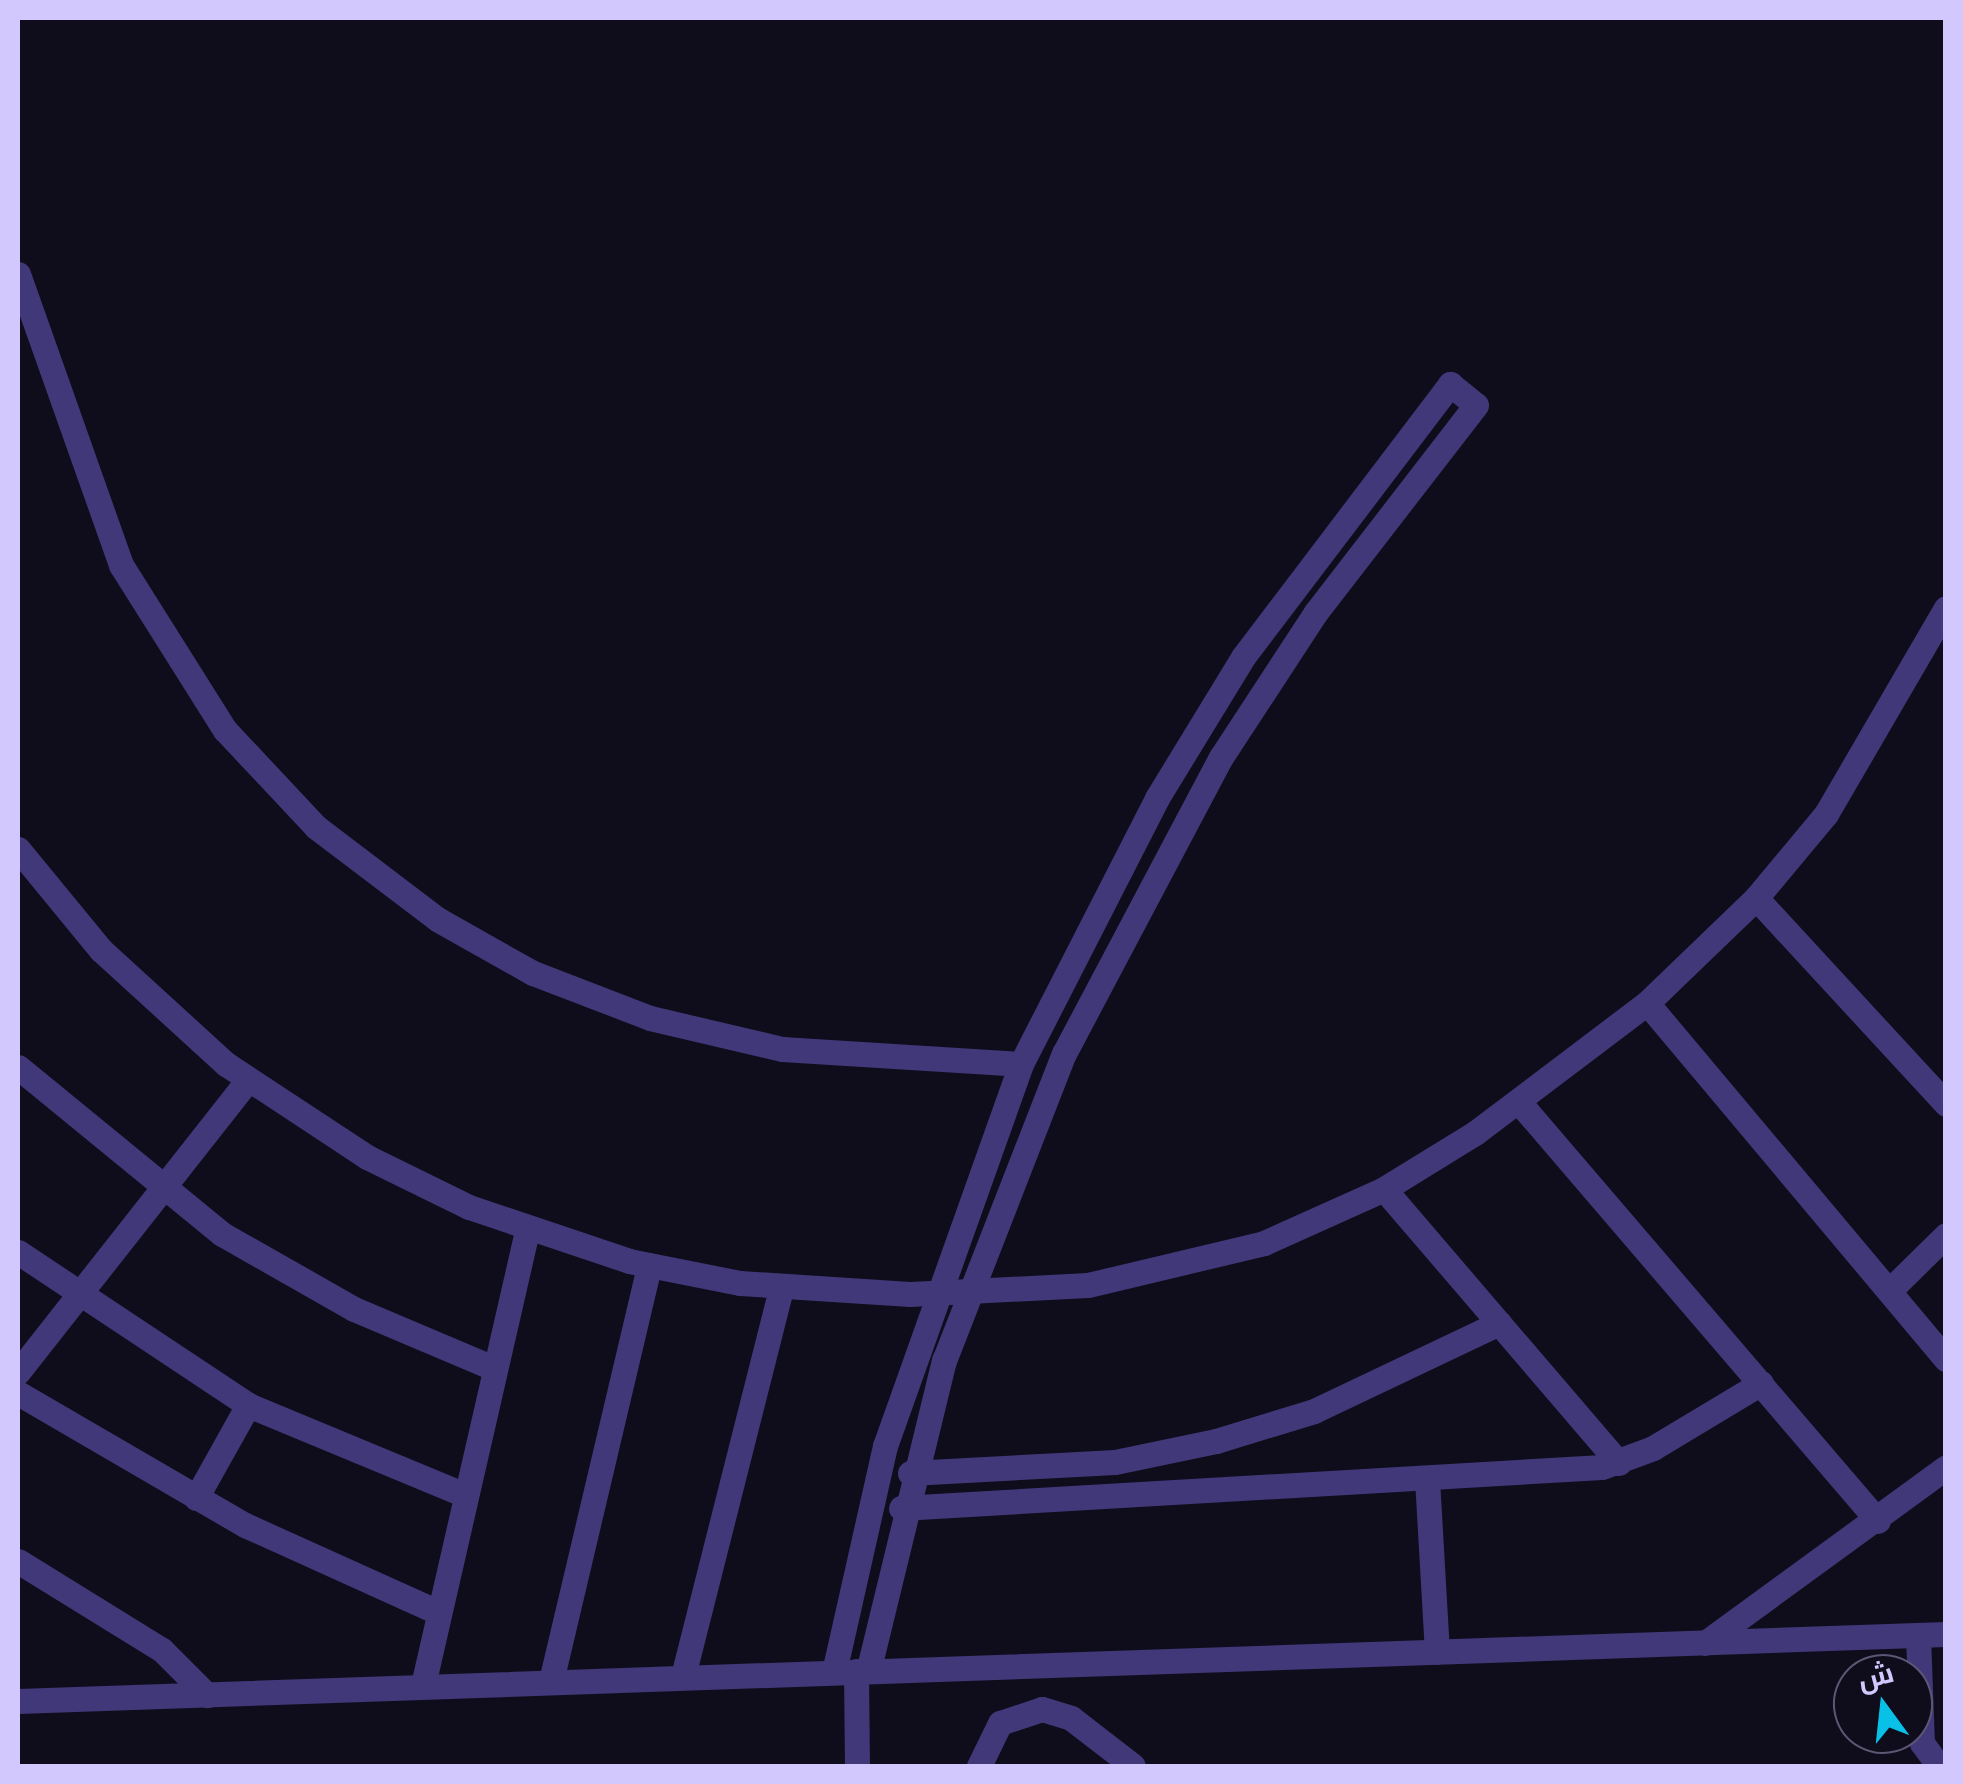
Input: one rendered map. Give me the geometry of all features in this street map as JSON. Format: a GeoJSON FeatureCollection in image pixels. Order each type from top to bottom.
{"type":"FeatureCollection","features":[{"type":"Feature","properties":{"kind":"street"},"geometry":{"type":"LineString","coordinates":[[19,284],[121,566],[225,730],[316,827],[437,919],[533,973],[650,1018],[782,1049],[1021,1064]]}},
{"type":"Feature","properties":{"kind":"street"},"geometry":{"type":"LineString","coordinates":[[853,1671],[967,1292],[1064,1053],[1201,788],[1316,612],[1476,405],[1450,384],[1243,657],[1157,798],[1021,1064],[936,1293],[885,1446],[853,1671],[857,1766]]}},
{"type":"Feature","properties":{"kind":"street"},"geometry":{"type":"LineString","coordinates":[[18,849],[140,990],[248,1080],[367,1157],[527,1230],[649,1266],[781,1288],[936,1293],[1088,1286],[1206,1262],[1384,1189],[1518,1101],[1647,1002],[1756,898],[1886,723],[1946,608]]}},
{"type":"Feature","properties":{"kind":"street"},"geometry":{"type":"LineString","coordinates":[[1756,898],[1946,1104]]}},
{"type":"Feature","properties":{"kind":"street"},"geometry":{"type":"LineString","coordinates":[[1647,1002],[1946,1359]]}},
{"type":"Feature","properties":{"kind":"street"},"geometry":{"type":"LineString","coordinates":[[18,1067],[160,1191],[304,1283],[494,1368]]}},
{"type":"Feature","properties":{"kind":"street"},"geometry":{"type":"LineString","coordinates":[[18,1372],[248,1080]]}},
{"type":"Feature","properties":{"kind":"street"},"geometry":{"type":"LineString","coordinates":[[1518,1101],[1878,1520]]}},
{"type":"Feature","properties":{"kind":"street"},"geometry":{"type":"LineString","coordinates":[[1384,1189],[1619,1463]]}},
{"type":"Feature","properties":{"kind":"street"},"geometry":{"type":"LineString","coordinates":[[423,1685],[527,1230]]}},
{"type":"Feature","properties":{"kind":"street"},"geometry":{"type":"LineString","coordinates":[[1889,1290],[1946,1236]]}},
{"type":"Feature","properties":{"kind":"street"},"geometry":{"type":"LineString","coordinates":[[18,1252],[76,1298],[248,1405],[465,1495]]}},
{"type":"Feature","properties":{"kind":"street"},"geometry":{"type":"LineString","coordinates":[[551,1680],[649,1266]]}},
{"type":"Feature","properties":{"kind":"street"},"geometry":{"type":"LineString","coordinates":[[683,1676],[781,1288]]}},
{"type":"Feature","properties":{"kind":"street"},"geometry":{"type":"LineString","coordinates":[[910,1473],[1115,1462],[1216,1441],[1330,1405],[1499,1324]]}},
{"type":"Feature","properties":{"kind":"street"},"geometry":{"type":"LineString","coordinates":[[901,1508],[1619,1463],[1760,1383]]}},
{"type":"Feature","properties":{"kind":"street"},"geometry":{"type":"LineString","coordinates":[[18,1393],[196,1498],[438,1612]]}},
{"type":"Feature","properties":{"kind":"street"},"geometry":{"type":"LineString","coordinates":[[196,1498],[248,1405]]}},
{"type":"Feature","properties":{"kind":"street"},"geometry":{"type":"LineString","coordinates":[[1705,1643],[1946,1467]]}},
{"type":"Feature","properties":{"kind":"street"},"geometry":{"type":"LineString","coordinates":[[1427,1478],[1437,1652]]}},
{"type":"Feature","properties":{"kind":"street"},"geometry":{"type":"LineString","coordinates":[[18,1561],[162,1650],[207,1695]]}},
{"type":"Feature","properties":{"kind":"street"},"geometry":{"type":"LineString","coordinates":[[18,1701],[1946,1634]]}},
{"type":"Feature","properties":{"kind":"street"},"geometry":{"type":"LineString","coordinates":[[1918,1636],[1922,1743],[1940,1766]]}},
{"type":"Feature","properties":{"kind":"street"},"geometry":{"type":"LineString","coordinates":[[979,1766],[1000,1723],[1042,1709],[1071,1718],[1133,1766]]}}]}
